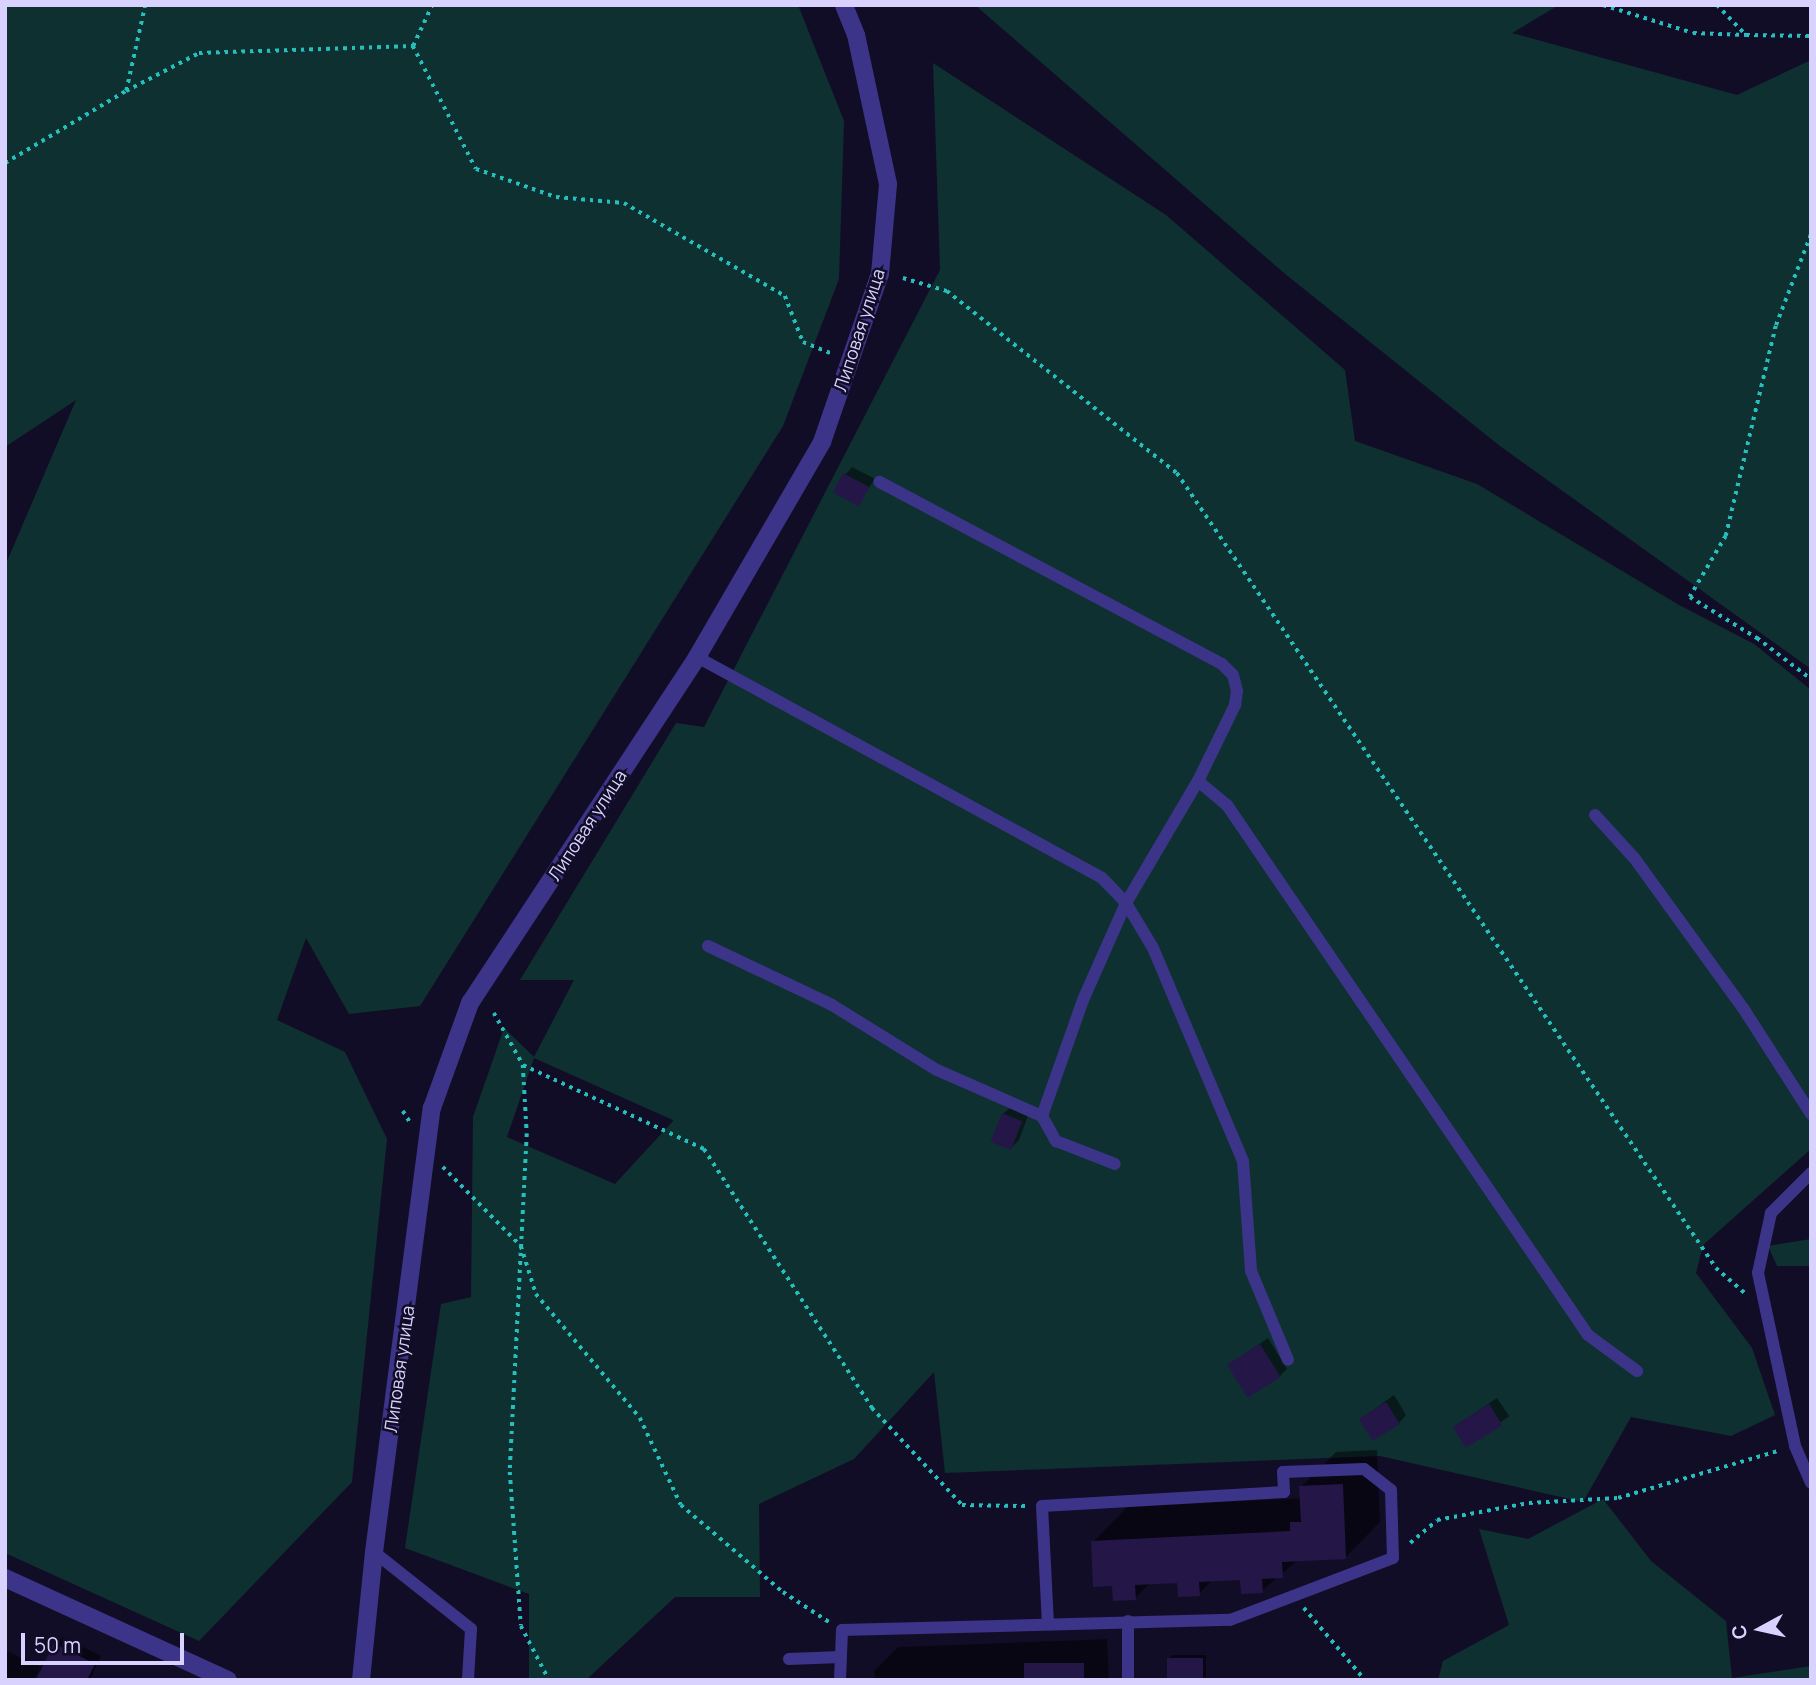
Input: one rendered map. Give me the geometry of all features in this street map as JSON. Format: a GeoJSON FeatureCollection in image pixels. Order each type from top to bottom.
{"type":"FeatureCollection","features":[{"type":"Feature","properties":{"kind":"street","name":"Липовая улица"},"geometry":{"type":"LineString","coordinates":[[361,1680],[374,1552],[432,1108],[470,1003],[697,657],[822,442],[880,274],[888,184],[856,35],[844,5]]}},
{"type":"Feature","properties":{"kind":"street"},"geometry":{"type":"LineString","coordinates":[[5,1578],[228,1680]]}},
{"type":"Feature","properties":{"kind":"lane"},"geometry":{"type":"LineString","coordinates":[[879,482],[1222,664],[1233,675],[1237,691],[1235,705],[1198,781],[1126,903],[1083,1000],[1042,1116]]}},
{"type":"Feature","properties":{"kind":"lane"},"geometry":{"type":"LineString","coordinates":[[697,657],[1102,878],[1126,903],[1153,948],[1243,1161],[1251,1271],[1289,1360]]}},
{"type":"Feature","properties":{"kind":"lane"},"geometry":{"type":"LineString","coordinates":[[1198,781],[1227,805],[1588,1335],[1637,1371]]}},
{"type":"Feature","properties":{"kind":"lane"},"geometry":{"type":"LineString","coordinates":[[1595,815],[1635,859],[1743,1008],[1811,1114]]}},
{"type":"Feature","properties":{"kind":"lane"},"geometry":{"type":"LineString","coordinates":[[708,946],[832,1005],[937,1070],[1042,1116],[1056,1141],[1115,1164]]}},
{"type":"Feature","properties":{"kind":"lane"},"geometry":{"type":"LineString","coordinates":[[1811,1173],[1771,1213],[1758,1273],[1795,1446],[1811,1483]]}},
{"type":"Feature","properties":{"kind":"lane"},"geometry":{"type":"LineString","coordinates":[[840,1680],[842,1630],[1230,1620],[1393,1558],[1391,1490],[1364,1469],[1283,1472],[1284,1492],[1042,1506],[1048,1624]]}},
{"type":"Feature","properties":{"kind":"lane"},"geometry":{"type":"LineString","coordinates":[[374,1552],[471,1629],[468,1680]]}},
{"type":"Feature","properties":{"kind":"lane"},"geometry":{"type":"LineString","coordinates":[[1128,1621],[1128,1680]]}},
{"type":"Feature","properties":{"kind":"lane"},"geometry":{"type":"LineString","coordinates":[[789,1659],[840,1657]]}},
{"type":"Feature","properties":{"kind":"path"},"geometry":{"type":"LineString","coordinates":[[126,91],[145,5]]}},
{"type":"Feature","properties":{"kind":"path"},"geometry":{"type":"LineString","coordinates":[[412,46],[432,5]]}},
{"type":"Feature","properties":{"kind":"path"},"geometry":{"type":"LineString","coordinates":[[1604,5],[1693,33],[1811,36]]}},
{"type":"Feature","properties":{"kind":"path"},"geometry":{"type":"LineString","coordinates":[[1717,5],[1746,35]]}},
{"type":"Feature","properties":{"kind":"path"},"geometry":{"type":"LineString","coordinates":[[1804,36],[1811,43]]}},
{"type":"Feature","properties":{"kind":"path"},"geometry":{"type":"LineString","coordinates":[[5,163],[126,91],[199,53],[412,46]]}},
{"type":"Feature","properties":{"kind":"path"},"geometry":{"type":"LineString","coordinates":[[412,46],[476,169],[556,197],[624,202],[785,296],[803,342],[850,361]]}},
{"type":"Feature","properties":{"kind":"path"},"geometry":{"type":"LineString","coordinates":[[1811,236],[1776,326],[1726,536],[1690,597],[1757,638],[1811,679]]}},
{"type":"Feature","properties":{"kind":"path"},"geometry":{"type":"LineString","coordinates":[[903,278],[947,291],[1177,473],[1716,1268],[1765,1310]]}},
{"type":"Feature","properties":{"kind":"path"},"geometry":{"type":"LineString","coordinates":[[494,1013],[523,1065],[527,1134],[510,1472],[521,1626],[549,1680]]}},
{"type":"Feature","properties":{"kind":"path"},"geometry":{"type":"LineString","coordinates":[[523,1065],[704,1149],[872,1408],[962,1505],[1042,1506]]}},
{"type":"Feature","properties":{"kind":"path"},"geometry":{"type":"LineString","coordinates":[[404,1111],[428,1153],[521,1246],[536,1294],[640,1418],[681,1505],[783,1592],[842,1630]]}},
{"type":"Feature","properties":{"kind":"path"},"geometry":{"type":"LineString","coordinates":[[1393,1558],[1437,1520],[1529,1503],[1618,1498],[1795,1446]]}},
{"type":"Feature","properties":{"kind":"path"},"geometry":{"type":"LineString","coordinates":[[1294,1596],[1365,1680]]}},
{"type":"Feature","properties":{"kind":"green space"},"geometry":{"type":"Polygon","coordinates":[[[5,5],[798,5],[844,121],[839,279],[783,426],[420,1006],[349,1014],[306,938],[277,1020],[345,1052],[387,1139],[352,1482],[199,1641],[5,1553],[5,566],[76,400],[5,447],[5,5]]]}},
{"type":"Feature","properties":{"kind":"green space"},"geometry":{"type":"Polygon","coordinates":[[[975,5],[1559,5],[1512,33],[1737,95],[1811,60],[1811,669],[1500,446],[1284,273],[975,5]]]}},
{"type":"Feature","properties":{"kind":"green space"},"geometry":{"type":"Polygon","coordinates":[[[933,63],[1166,215],[1345,370],[1355,441],[1477,484],[1679,605],[1754,644],[1811,690],[1811,1149],[1703,1245],[1696,1273],[1752,1348],[1775,1415],[1731,1436],[1631,1417],[1583,1502],[1380,1456],[945,1473],[934,1372],[854,1459],[759,1504],[760,1597],[675,1597],[586,1680],[529,1680],[529,1594],[405,1548],[441,1304],[471,1297],[473,1117],[504,1028],[534,1057],[574,980],[520,980],[676,723],[704,727],[940,270],[933,63]],[[534,1058],[507,1137],[615,1184],[673,1120],[534,1058]]]}},
{"type":"Feature","properties":{"kind":"green space"},"geometry":{"type":"Polygon","coordinates":[[[1811,1239],[1811,1266],[1777,1266],[1768,1246],[1811,1239]]]}},
{"type":"Feature","properties":{"kind":"green space"},"geometry":{"type":"Polygon","coordinates":[[[1603,1499],[1651,1561],[1726,1621],[1732,1678],[1811,1666],[1811,1680],[1438,1680],[1443,1661],[1509,1625],[1479,1529],[1528,1539],[1603,1499]]]}},
{"type":"Feature","properties":{"kind":"building"},"geometry":{"type":"Polygon","coordinates":[[[843,473],[869,487],[859,507],[833,492],[843,473]]]}},
{"type":"Feature","properties":{"kind":"building"},"geometry":{"type":"Polygon","coordinates":[[[1002,1113],[1022,1121],[1011,1150],[990,1142],[1002,1113]]]}},
{"type":"Feature","properties":{"kind":"building"},"geometry":{"type":"Polygon","coordinates":[[[1260,1344],[1281,1377],[1248,1398],[1227,1365],[1260,1344]]]}},
{"type":"Feature","properties":{"kind":"building"},"geometry":{"type":"Polygon","coordinates":[[[1386,1402],[1400,1424],[1373,1441],[1359,1419],[1386,1402]]]}},
{"type":"Feature","properties":{"kind":"building"},"geometry":{"type":"Polygon","coordinates":[[[1489,1404],[1502,1425],[1466,1448],[1453,1427],[1489,1404]]]}},
{"type":"Feature","properties":{"kind":"building"},"geometry":{"type":"Polygon","coordinates":[[[1343,1484],[1346,1559],[1282,1562],[1283,1578],[1262,1579],[1263,1593],[1241,1594],[1240,1580],[1199,1582],[1200,1596],[1178,1597],[1177,1583],[1135,1585],[1136,1600],[1113,1601],[1112,1586],[1093,1587],[1091,1541],[1290,1531],[1290,1522],[1301,1522],[1299,1486],[1343,1484]]]}},
{"type":"Feature","properties":{"kind":"building"},"geometry":{"type":"Polygon","coordinates":[[[54,1643],[95,1664],[87,1680],[36,1680],[54,1643]]]}},
{"type":"Feature","properties":{"kind":"building"},"geometry":{"type":"Polygon","coordinates":[[[1167,1658],[1203,1658],[1203,1680],[1167,1680],[1167,1658]]]}},
{"type":"Feature","properties":{"kind":"building"},"geometry":{"type":"Polygon","coordinates":[[[1024,1663],[1084,1663],[1084,1680],[1024,1680],[1024,1663]]]}}]}
